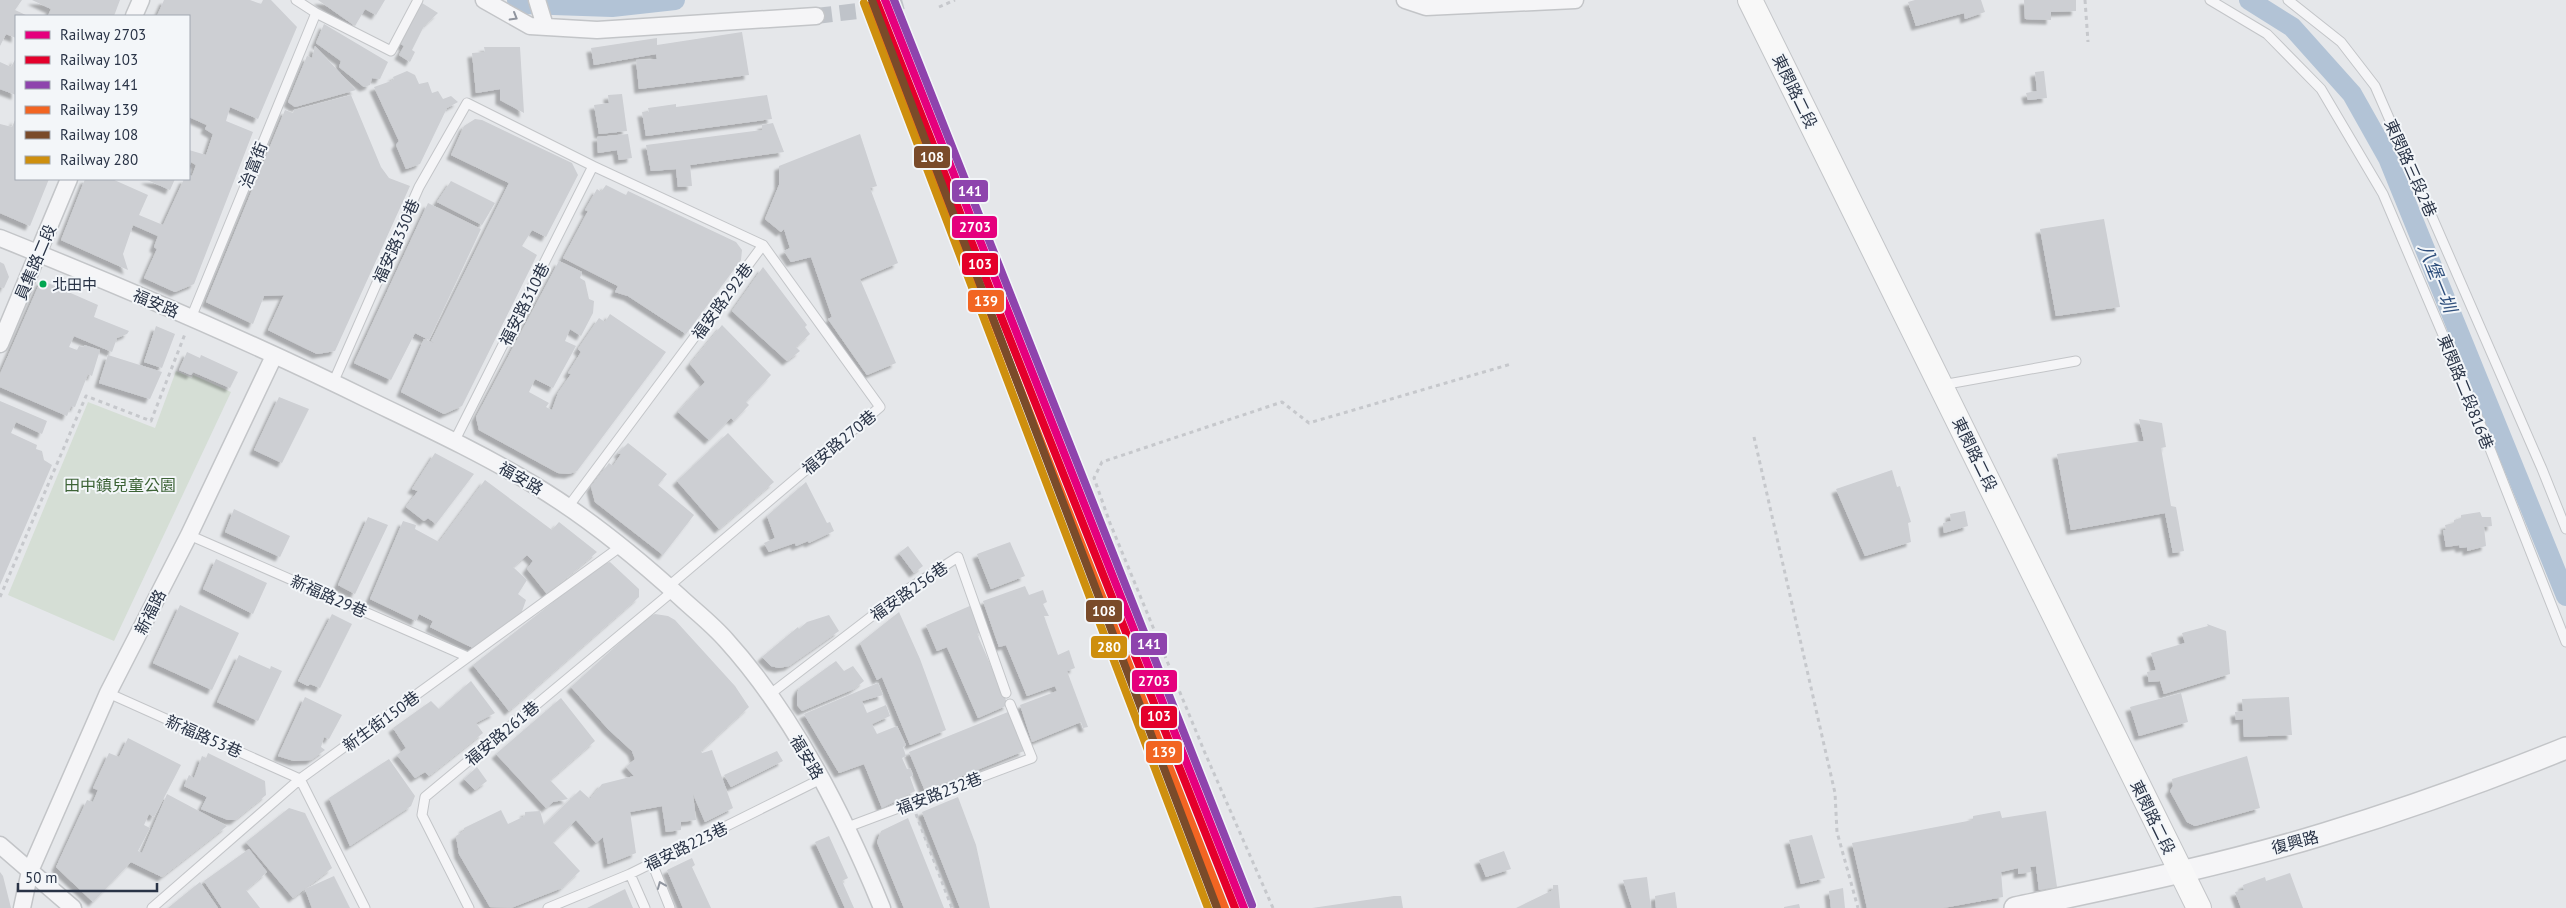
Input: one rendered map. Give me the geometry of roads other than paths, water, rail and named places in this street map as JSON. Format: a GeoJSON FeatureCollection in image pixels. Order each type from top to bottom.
{"type":"FeatureCollection","features":[{"type":"Feature","properties":{"kind":"main road","name":"東閔路二段"},"geometry":{"type":"LineString","coordinates":[[1750,0],[1942,385],[2180,873],[2199,908]]}},
{"type":"Feature","properties":{"kind":"street"},"geometry":{"type":"LineString","coordinates":[[134,15],[141,0]]}},
{"type":"Feature","properties":{"kind":"street"},"geometry":{"type":"LineString","coordinates":[[484,0],[530,26],[597,30],[816,16]]}},
{"type":"Feature","properties":{"kind":"street"},"geometry":{"type":"LineString","coordinates":[[537,0],[545,26]]}},
{"type":"Feature","properties":{"kind":"street"},"geometry":{"type":"LineString","coordinates":[[1405,0],[1426,7],[1575,0]]}},
{"type":"Feature","properties":{"kind":"street","name":"員集路二段"},"geometry":{"type":"LineString","coordinates":[[0,344],[69,180]]}},
{"type":"Feature","properties":{"kind":"street","name":"福安路"},"geometry":{"type":"LineString","coordinates":[[0,238],[191,318],[333,383],[454,442],[533,484],[568,507],[671,589],[726,639],[769,695],[821,779],[846,828],[882,908]]}},
{"type":"Feature","properties":{"kind":"street","name":"新福路"},"geometry":{"type":"LineString","coordinates":[[22,908],[30,871],[108,694],[189,535],[274,356]]}},
{"type":"Feature","properties":{"kind":"street","name":"復興路"},"geometry":{"type":"LineString","coordinates":[[2015,908],[2180,873],[2324,834],[2490,778],[2566,748]]}},
{"type":"Feature","properties":{"kind":"street"},"geometry":{"type":"LineString","coordinates":[[0,845],[73,908]]}},
{"type":"Feature","properties":{"kind":"lane"},"geometry":{"type":"LineString","coordinates":[[296,0],[316,13],[391,50],[418,0]]}},
{"type":"Feature","properties":{"kind":"lane","name":"東閔路二段816巷"},"geometry":{"type":"LineString","coordinates":[[2210,0],[2266,34],[2321,89],[2383,194],[2472,403],[2566,642]]}},
{"type":"Feature","properties":{"kind":"lane","name":"東閔路三段2巷"},"geometry":{"type":"LineString","coordinates":[[2288,0],[2341,42],[2375,86],[2542,469],[2566,529]]}},
{"type":"Feature","properties":{"kind":"lane","name":"治富街"},"geometry":{"type":"LineString","coordinates":[[191,318],[316,13]]}},
{"type":"Feature","properties":{"kind":"lane","name":"福安路292巷"},"geometry":{"type":"LineString","coordinates":[[467,103],[593,166],[763,245],[568,507]]}},
{"type":"Feature","properties":{"kind":"lane","name":"福安路330巷"},"geometry":{"type":"LineString","coordinates":[[333,383],[419,187],[467,103]]}},
{"type":"Feature","properties":{"kind":"lane","name":"福安路310巷"},"geometry":{"type":"LineString","coordinates":[[454,442],[593,166]]}},
{"type":"Feature","properties":{"kind":"lane","name":"福安路270巷"},"geometry":{"type":"LineString","coordinates":[[671,589],[880,407],[763,245]]}},
{"type":"Feature","properties":{"kind":"lane"},"geometry":{"type":"LineString","coordinates":[[1942,385],[2076,361]]}},
{"type":"Feature","properties":{"kind":"lane","name":"新福路29巷"},"geometry":{"type":"LineString","coordinates":[[189,535],[468,657]]}},
{"type":"Feature","properties":{"kind":"lane","name":"新生街150巷"},"geometry":{"type":"LineString","coordinates":[[152,908],[300,779],[620,547]]}},
{"type":"Feature","properties":{"kind":"lane","name":"福安路256巷"},"geometry":{"type":"LineString","coordinates":[[769,695],[902,594],[958,557],[1006,694]]}},
{"type":"Feature","properties":{"kind":"lane","name":"福安路261巷"},"geometry":{"type":"LineString","coordinates":[[469,908],[422,815],[425,797],[671,589]]}},
{"type":"Feature","properties":{"kind":"lane","name":"新福路53巷"},"geometry":{"type":"LineString","coordinates":[[108,694],[300,779]]}},
{"type":"Feature","properties":{"kind":"lane","name":"福安路232巷"},"geometry":{"type":"LineString","coordinates":[[846,828],[1032,758],[1010,704]]}},
{"type":"Feature","properties":{"kind":"lane"},"geometry":{"type":"LineString","coordinates":[[300,779],[365,908]]}},
{"type":"Feature","properties":{"kind":"lane","name":"福安路223巷"},"geometry":{"type":"LineString","coordinates":[[548,908],[630,874],[821,779]]}},
{"type":"Feature","properties":{"kind":"lane"},"geometry":{"type":"LineString","coordinates":[[652,863],[670,908]]}},
{"type":"Feature","properties":{"kind":"lane"},"geometry":{"type":"LineString","coordinates":[[630,874],[644,908]]}},
{"type":"Feature","properties":{"kind":"waterway","name":"八堡一圳"},"geometry":{"type":"LineString","coordinates":[[517,0],[524,4],[612,7],[675,0]]}},
{"type":"Feature","properties":{"kind":"waterway","name":"八堡一圳"},"geometry":{"type":"LineString","coordinates":[[2249,0],[2292,27],[2352,94],[2388,158],[2566,596]]}},
{"type":"Feature","properties":{"kind":"tunnel"},"geometry":{"type":"LineString","coordinates":[[816,16],[874,9],[907,0]]}},
{"type":"Feature","properties":{"kind":"rail line","name":"108"},"geometry":{"type":"LineString","coordinates":[[872,0],[1217,908]]}},
{"type":"Feature","properties":{"kind":"rail line","name":"2703"},"geometry":{"type":"LineString","coordinates":[[885,0],[1244,908]]}},
{"type":"Feature","properties":{"kind":"rail line","name":"141"},"geometry":{"type":"LineString","coordinates":[[894,0],[1252,905]]}},
{"type":"Feature","properties":{"kind":"rail line","name":"280"},"geometry":{"type":"LineString","coordinates":[[864,3],[1208,908]]}},
{"type":"Feature","properties":{"kind":"rail line","name":"103"},"geometry":{"type":"LineString","coordinates":[[877,3],[1235,908]]}},
{"type":"Feature","properties":{"kind":"rail line","name":"139"},"geometry":{"type":"LineString","coordinates":[[869,6],[1225,908]]}},
{"type":"Feature","properties":{"kind":"place","name":"北田中"},"geometry":{"type":"Point","coordinates":[43,284]}},
{"type":"Feature","properties":{"kind":"park label","name":"田中鎮兒童公園"},"geometry":{"type":"Point","coordinates":[120,485]}}]}
